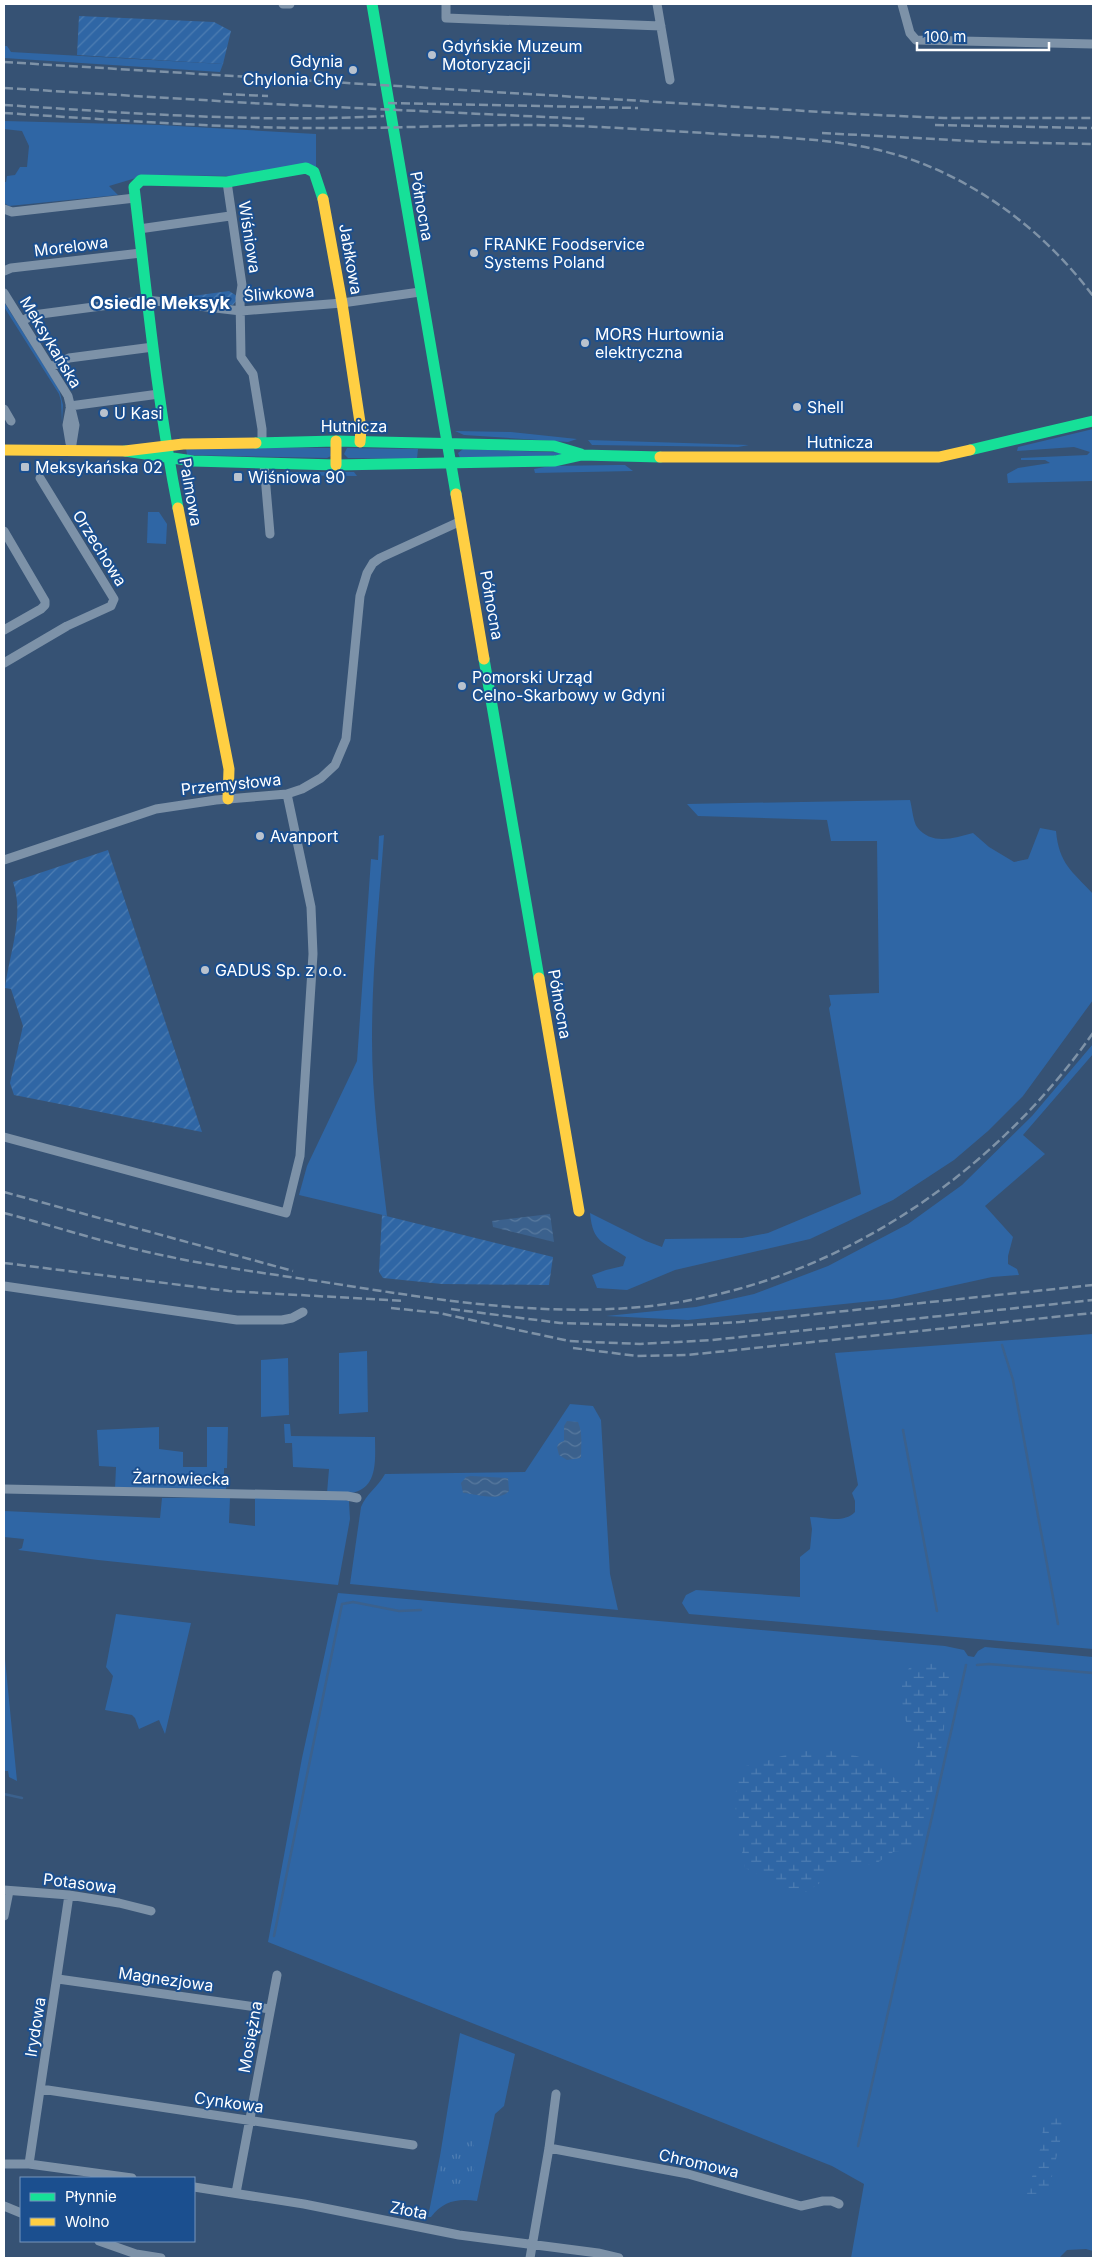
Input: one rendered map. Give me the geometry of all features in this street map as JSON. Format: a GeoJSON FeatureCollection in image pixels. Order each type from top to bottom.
{"type":"FeatureCollection","features":[{"type":"Feature","properties":{"kind":"street"},"geometry":{"type":"LineString","coordinates":[[283,4],[290,4]]}},
{"type":"Feature","properties":{"kind":"street","name":"Północna"},"geometry":{"type":"LineString","coordinates":[[372,4],[579,1211]]}},
{"type":"Feature","properties":{"kind":"street"},"geometry":{"type":"LineString","coordinates":[[446,4],[446,18],[661,26]]}},
{"type":"Feature","properties":{"kind":"street"},"geometry":{"type":"LineString","coordinates":[[657,4],[670,80]]}},
{"type":"Feature","properties":{"kind":"street"},"geometry":{"type":"LineString","coordinates":[[902,4],[910,33],[919,40],[1093,44]]}},
{"type":"Feature","properties":{"kind":"street","name":"Jabłkowa"},"geometry":{"type":"LineString","coordinates":[[135,192],[142,180],[227,182],[298,168],[306,168],[314,172],[320,182],[342,303],[361,429],[360,442]]}},
{"type":"Feature","properties":{"kind":"street","name":"Wiśniowa"},"geometry":{"type":"LineString","coordinates":[[227,182],[230,216],[242,285],[240,298],[241,356],[253,374],[262,429],[262,443]]}},
{"type":"Feature","properties":{"kind":"street"},"geometry":{"type":"LineString","coordinates":[[4,209],[12,212],[135,192]]}},
{"type":"Feature","properties":{"kind":"street","name":"Palmowa"},"geometry":{"type":"LineString","coordinates":[[135,192],[159,394],[169,458],[229,769],[227,783],[228,799]]}},
{"type":"Feature","properties":{"kind":"street"},"geometry":{"type":"LineString","coordinates":[[139,229],[230,216]]}},
{"type":"Feature","properties":{"kind":"street","name":"Morelowa"},"geometry":{"type":"LineString","coordinates":[[4,270],[142,253]]}},
{"type":"Feature","properties":{"kind":"street","name":"Śliwkowa"},"geometry":{"type":"LineString","coordinates":[[22,321],[34,315],[147,300],[240,311],[342,303],[420,292]]}},
{"type":"Feature","properties":{"kind":"street","name":"Meksykańska"},"geometry":{"type":"LineString","coordinates":[[4,293],[63,386],[76,425],[71,450]]}},
{"type":"Feature","properties":{"kind":"street"},"geometry":{"type":"LineString","coordinates":[[51,367],[69,358],[153,346]]}},
{"type":"Feature","properties":{"kind":"street"},"geometry":{"type":"LineString","coordinates":[[70,406],[159,394]]}},
{"type":"Feature","properties":{"kind":"street"},"geometry":{"type":"LineString","coordinates":[[4,410],[11,422]]}},
{"type":"Feature","properties":{"kind":"street","name":"Hutnicza"},"geometry":{"type":"LineString","coordinates":[[125,451],[169,458],[264,464],[336,465],[452,464],[555,460],[582,455],[696,458],[939,457],[1093,420]]}},
{"type":"Feature","properties":{"kind":"street"},"geometry":{"type":"LineString","coordinates":[[336,441],[336,465]]}},
{"type":"Feature","properties":{"kind":"street","name":"Hutnicza"},"geometry":{"type":"LineString","coordinates":[[4,450],[125,451],[167,446],[336,441],[554,446],[582,455]]}},
{"type":"Feature","properties":{"kind":"street"},"geometry":{"type":"LineString","coordinates":[[264,464],[270,534]]}},
{"type":"Feature","properties":{"kind":"street","name":"Orzechowa"},"geometry":{"type":"LineString","coordinates":[[4,663],[67,626],[111,606],[114,599],[40,478]]}},
{"type":"Feature","properties":{"kind":"street","name":"Przemysłowa"},"geometry":{"type":"LineString","coordinates":[[4,860],[156,809],[173,805],[287,794],[312,784],[326,774],[335,765],[347,731],[360,596],[370,567],[386,554],[461,521]]}},
{"type":"Feature","properties":{"kind":"street"},"geometry":{"type":"LineString","coordinates":[[4,530],[45,601],[45,606],[4,630]]}},
{"type":"Feature","properties":{"kind":"street"},"geometry":{"type":"LineString","coordinates":[[4,1137],[286,1213],[300,1156],[313,954],[310,900],[287,794]]}},
{"type":"Feature","properties":{"kind":"street"},"geometry":{"type":"LineString","coordinates":[[4,1286],[237,1320],[292,1318],[304,1312]]}},
{"type":"Feature","properties":{"kind":"street","name":"Żarnowiecka"},"geometry":{"type":"LineString","coordinates":[[4,1489],[347,1496],[357,1498]]}},
{"type":"Feature","properties":{"kind":"street"},"geometry":{"type":"LineString","coordinates":[[4,1916],[7,1891]]}},
{"type":"Feature","properties":{"kind":"street","name":"Potasowa"},"geometry":{"type":"LineString","coordinates":[[7,1891],[69,1895],[119,1903],[151,1911]]}},
{"type":"Feature","properties":{"kind":"street","name":"Irydowa"},"geometry":{"type":"LineString","coordinates":[[29,2164],[69,1895]]}},
{"type":"Feature","properties":{"kind":"street","name":"Mosiężna"},"geometry":{"type":"LineString","coordinates":[[236,2194],[277,1975]]}},
{"type":"Feature","properties":{"kind":"street","name":"Magnezjowa"},"geometry":{"type":"LineString","coordinates":[[58,1979],[270,2009]]}},
{"type":"Feature","properties":{"kind":"street","name":"Cynkowa"},"geometry":{"type":"LineString","coordinates":[[41,2089],[413,2145]]}},
{"type":"Feature","properties":{"kind":"street"},"geometry":{"type":"LineString","coordinates":[[530,2258],[549,2148],[556,2094]]}},
{"type":"Feature","properties":{"kind":"street","name":"Chromowa"},"geometry":{"type":"LineString","coordinates":[[549,2148],[688,2174],[801,2206],[810,2202],[823,2201],[832,2201],[839,2204]]}},
{"type":"Feature","properties":{"kind":"street"},"geometry":{"type":"LineString","coordinates":[[4,2164],[29,2164],[125,2177]]}},
{"type":"Feature","properties":{"kind":"street","name":"Złota"},"geometry":{"type":"LineString","coordinates":[[195,2187],[304,2204],[459,2235],[598,2253],[618,2258]]}},
{"type":"Feature","properties":{"kind":"street"},"geometry":{"type":"LineString","coordinates":[[4,2206],[20,2212]]}},
{"type":"Feature","properties":{"kind":"street"},"geometry":{"type":"LineString","coordinates":[[102,2242],[136,2254],[161,2258]]}},
{"type":"Feature","properties":{"kind":"green space"},"geometry":{"type":"Polygon","coordinates":[[[79,16],[214,22],[231,31],[223,64],[77,55],[79,16]]]}},
{"type":"Feature","properties":{"kind":"green space"},"geometry":{"type":"Polygon","coordinates":[[[4,46],[7,46],[11,52],[223,64],[220,72],[4,58],[4,46]]]}},
{"type":"Feature","properties":{"kind":"green space"},"geometry":{"type":"Polygon","coordinates":[[[4,121],[160,125],[316,134],[316,167],[230,176],[146,175],[109,186],[118,195],[9,206],[4,203],[4,182],[6,182],[7,176],[15,175],[20,167],[27,167],[29,146],[22,131],[4,129],[4,121]]]}},
{"type":"Feature","properties":{"kind":"green space"},"geometry":{"type":"Polygon","coordinates":[[[229,291],[237,296],[237,300],[233,305],[171,299],[229,291]]]}},
{"type":"Feature","properties":{"kind":"green space"},"geometry":{"type":"Polygon","coordinates":[[[4,302],[59,389],[63,405],[62,423],[59,394],[4,307],[4,302]]]}},
{"type":"Feature","properties":{"kind":"green space"},"geometry":{"type":"Polygon","coordinates":[[[1093,429],[1093,481],[1008,483],[1007,474],[1018,468],[1050,463],[1045,460],[1021,460],[1021,458],[1087,455],[1090,452],[1074,447],[1017,451],[1018,447],[1093,429]]]}},
{"type":"Feature","properties":{"kind":"green space"},"geometry":{"type":"Polygon","coordinates":[[[455,431],[511,432],[577,439],[568,442],[464,435],[455,431]]]}},
{"type":"Feature","properties":{"kind":"green space"},"geometry":{"type":"Polygon","coordinates":[[[588,440],[749,445],[738,447],[592,445],[588,440]]]}},
{"type":"Feature","properties":{"kind":"green space"},"geometry":{"type":"Polygon","coordinates":[[[186,448],[330,448],[331,456],[327,458],[187,455],[186,448]]]}},
{"type":"Feature","properties":{"kind":"green space"},"geometry":{"type":"Polygon","coordinates":[[[347,448],[418,449],[417,459],[348,458],[344,454],[347,448]]]}},
{"type":"Feature","properties":{"kind":"green space"},"geometry":{"type":"Polygon","coordinates":[[[463,449],[575,453],[575,455],[460,458],[458,453],[463,449]]]}},
{"type":"Feature","properties":{"kind":"green space"},"geometry":{"type":"Polygon","coordinates":[[[625,465],[633,471],[535,473],[534,469],[550,466],[625,465]]]}},
{"type":"Feature","properties":{"kind":"green space"},"geometry":{"type":"Polygon","coordinates":[[[268,472],[354,472],[357,476],[268,475],[268,472]]]}},
{"type":"Feature","properties":{"kind":"green space"},"geometry":{"type":"Polygon","coordinates":[[[148,512],[159,512],[167,524],[166,544],[147,543],[148,512]]]}},
{"type":"Feature","properties":{"kind":"green space"},"geometry":{"type":"Polygon","coordinates":[[[910,800],[917,827],[929,837],[944,839],[973,833],[989,847],[1014,862],[1028,859],[1040,828],[1056,831],[1063,859],[1073,873],[1093,894],[1093,1000],[1023,1096],[988,1131],[954,1160],[893,1200],[810,1239],[675,1270],[627,1290],[597,1288],[592,1275],[623,1266],[626,1257],[600,1241],[591,1223],[590,1213],[662,1247],[665,1239],[742,1238],[768,1233],[861,1194],[829,1008],[831,1005],[829,995],[879,993],[877,841],[831,841],[827,820],[698,816],[687,804],[910,800]]]}},
{"type":"Feature","properties":{"kind":"green space"},"geometry":{"type":"Polygon","coordinates":[[[384,835],[374,962],[372,1061],[379,1150],[387,1216],[299,1195],[307,1166],[357,1061],[371,859],[378,860],[379,836],[384,835]]]}},
{"type":"Feature","properties":{"kind":"green space"},"geometry":{"type":"Polygon","coordinates":[[[108,850],[202,1132],[14,1095],[10,1083],[23,1026],[11,989],[5,988],[17,922],[16,895],[13,882],[108,850]]]}},
{"type":"Feature","properties":{"kind":"green space"},"geometry":{"type":"Polygon","coordinates":[[[1093,1044],[1093,1054],[1023,1135],[1045,1154],[985,1206],[1013,1237],[1008,1264],[1017,1269],[1019,1275],[992,1277],[892,1299],[688,1320],[606,1316],[696,1307],[754,1294],[828,1266],[908,1224],[962,1185],[1032,1116],[1093,1044]]]}},
{"type":"Feature","properties":{"kind":"green space"},"geometry":{"type":"Polygon","coordinates":[[[382,1215],[553,1257],[549,1285],[442,1284],[383,1278],[379,1272],[382,1215]]]}},
{"type":"Feature","properties":{"kind":"green space"},"geometry":{"type":"Polygon","coordinates":[[[1093,1334],[1093,1649],[689,1614],[682,1603],[686,1595],[696,1590],[800,1597],[800,1557],[810,1549],[812,1529],[810,1517],[839,1519],[850,1516],[855,1512],[855,1501],[852,1493],[858,1485],[835,1353],[1093,1334]]]}},
{"type":"Feature","properties":{"kind":"green space"},"geometry":{"type":"Polygon","coordinates":[[[367,1351],[368,1412],[339,1414],[339,1353],[367,1351]]]}},
{"type":"Feature","properties":{"kind":"green space"},"geometry":{"type":"Polygon","coordinates":[[[288,1358],[289,1415],[261,1417],[261,1360],[288,1358]]]}},
{"type":"Feature","properties":{"kind":"green space"},"geometry":{"type":"Polygon","coordinates":[[[570,1404],[593,1406],[601,1420],[610,1574],[618,1610],[350,1584],[361,1507],[385,1474],[525,1472],[570,1404]]]}},
{"type":"Feature","properties":{"kind":"green space"},"geometry":{"type":"Polygon","coordinates":[[[284,1424],[290,1424],[291,1436],[375,1437],[374,1471],[367,1486],[348,1494],[327,1493],[329,1469],[293,1467],[292,1443],[285,1443],[284,1424]]]}},
{"type":"Feature","properties":{"kind":"green space"},"geometry":{"type":"Polygon","coordinates":[[[159,1427],[159,1449],[183,1452],[183,1467],[207,1467],[207,1427],[228,1427],[227,1468],[224,1468],[224,1476],[227,1477],[226,1492],[115,1489],[116,1467],[99,1466],[97,1430],[159,1427]]]}},
{"type":"Feature","properties":{"kind":"green space"},"geometry":{"type":"Polygon","coordinates":[[[230,1497],[229,1523],[255,1526],[255,1497],[336,1498],[349,1501],[350,1519],[338,1585],[18,1550],[22,1548],[24,1539],[4,1537],[4,1511],[160,1518],[162,1498],[230,1497]]]}},
{"type":"Feature","properties":{"kind":"green space"},"geometry":{"type":"Polygon","coordinates":[[[338,1593],[945,1646],[964,1650],[968,1656],[974,1657],[978,1651],[985,1647],[1093,1657],[1093,2251],[1086,2249],[1067,2250],[1059,2258],[851,2258],[864,2184],[832,2166],[268,1942],[302,1758],[338,1593]]]}},
{"type":"Feature","properties":{"kind":"green space"},"geometry":{"type":"Polygon","coordinates":[[[116,1614],[191,1623],[165,1734],[159,1720],[139,1729],[132,1715],[105,1710],[113,1676],[106,1667],[116,1614]]]}},
{"type":"Feature","properties":{"kind":"green space"},"geometry":{"type":"Polygon","coordinates":[[[4,1659],[17,1781],[9,1777],[8,1771],[4,1771],[4,1659]]]}},
{"type":"Feature","properties":{"kind":"green space"},"geometry":{"type":"Polygon","coordinates":[[[935,1663],[946,1665],[953,1674],[947,1698],[943,1739],[925,1827],[922,1839],[912,1850],[893,1852],[874,1865],[835,1864],[824,1873],[821,1882],[811,1889],[796,1895],[785,1892],[745,1868],[736,1818],[735,1796],[741,1767],[803,1751],[816,1750],[842,1753],[879,1765],[891,1774],[909,1794],[917,1747],[905,1719],[902,1682],[909,1668],[935,1663]]]}},
{"type":"Feature","properties":{"kind":"green space"},"geometry":{"type":"Polygon","coordinates":[[[460,2033],[515,2054],[504,2106],[495,2114],[477,2201],[463,2200],[451,2202],[441,2207],[431,2217],[428,2217],[440,2156],[460,2033]]]}},
{"type":"Feature","properties":{"kind":"green space"},"geometry":{"type":"Polygon","coordinates":[[[1057,2117],[1064,2124],[1048,2194],[1027,2194],[1043,2139],[1042,2123],[1057,2117]]]}},
{"type":"Feature","properties":{"kind":"green space"},"geometry":{"type":"Polygon","coordinates":[[[469,2135],[475,2156],[472,2176],[459,2187],[449,2186],[438,2180],[442,2157],[469,2135]]]}},
{"type":"Feature","properties":{"kind":"water"},"geometry":{"type":"Polygon","coordinates":[[[550,1214],[554,1242],[493,1227],[492,1221],[550,1214]]]}},
{"type":"Feature","properties":{"kind":"water"},"geometry":{"type":"Polygon","coordinates":[[[567,1421],[578,1422],[580,1426],[581,1458],[567,1460],[559,1455],[557,1447],[559,1443],[564,1441],[564,1426],[567,1421]]]}},
{"type":"Feature","properties":{"kind":"water"},"geometry":{"type":"Polygon","coordinates":[[[466,1477],[508,1478],[509,1491],[494,1497],[463,1493],[461,1483],[466,1477]]]}},
{"type":"Feature","properties":{"kind":"waterway"},"geometry":{"type":"LineString","coordinates":[[1002,1345],[1013,1380],[1058,1624]]}},
{"type":"Feature","properties":{"kind":"waterway"},"geometry":{"type":"LineString","coordinates":[[903,1430],[937,1611]]}},
{"type":"Feature","properties":{"kind":"waterway"},"geometry":{"type":"LineString","coordinates":[[274,1936],[342,1604],[353,1602],[399,1611],[421,1610]]}},
{"type":"Feature","properties":{"kind":"waterway"},"geometry":{"type":"LineString","coordinates":[[977,1665],[989,1664],[1093,1673]]}},
{"type":"Feature","properties":{"kind":"waterway"},"geometry":{"type":"LineString","coordinates":[[858,2146],[966,1665]]}},
{"type":"Feature","properties":{"kind":"waterway"},"geometry":{"type":"LineString","coordinates":[[4,1794],[22,1798]]}},
{"type":"Feature","properties":{"kind":"railway"},"geometry":{"type":"LineString","coordinates":[[4,62],[855,114],[944,118],[1093,118]]}},
{"type":"Feature","properties":{"kind":"railway"},"geometry":{"type":"LineString","coordinates":[[4,88],[251,103],[588,119]]}},
{"type":"Feature","properties":{"kind":"railway"},"geometry":{"type":"LineString","coordinates":[[223,94],[268,96]]}},
{"type":"Feature","properties":{"kind":"railway"},"geometry":{"type":"LineString","coordinates":[[388,103],[638,108]]}},
{"type":"Feature","properties":{"kind":"railway"},"geometry":{"type":"LineString","coordinates":[[4,105],[241,118],[384,116]]}},
{"type":"Feature","properties":{"kind":"railway"},"geometry":{"type":"LineString","coordinates":[[4,113],[173,124],[300,128],[545,125],[791,138],[861,146],[907,158],[961,181],[986,196],[1010,213],[1055,252],[1093,296]]}},
{"type":"Feature","properties":{"kind":"railway"},"geometry":{"type":"LineString","coordinates":[[935,125],[1093,128]]}},
{"type":"Feature","properties":{"kind":"railway"},"geometry":{"type":"LineString","coordinates":[[822,133],[990,142],[1093,144]]}},
{"type":"Feature","properties":{"kind":"railway"},"geometry":{"type":"LineString","coordinates":[[4,1213],[125,1247],[189,1261],[458,1302],[568,1310],[641,1307],[709,1296],[774,1278],[837,1252],[897,1219],[953,1180],[1004,1136],[1051,1087],[1093,1033]]}},
{"type":"Feature","properties":{"kind":"railway"},"geometry":{"type":"LineString","coordinates":[[4,1192],[293,1271]]}},
{"type":"Feature","properties":{"kind":"railway"},"geometry":{"type":"LineString","coordinates":[[4,1263],[229,1291],[404,1301]]}},
{"type":"Feature","properties":{"kind":"railway"},"geometry":{"type":"LineString","coordinates":[[451,1309],[560,1323],[670,1326],[740,1322],[1093,1285]]}},
{"type":"Feature","properties":{"kind":"railway"},"geometry":{"type":"LineString","coordinates":[[391,1308],[439,1313],[569,1341],[640,1344],[712,1340],[1093,1300]]}},
{"type":"Feature","properties":{"kind":"railway"},"geometry":{"type":"LineString","coordinates":[[573,1348],[637,1356],[687,1355],[1093,1313]]}},
{"type":"Feature","properties":{"kind":"traffic: fast"},"geometry":{"type":"LineString","coordinates":[[372,4],[456,494]]}},
{"type":"Feature","properties":{"kind":"traffic: fast"},"geometry":{"type":"LineString","coordinates":[[178,508],[158,388],[134,187],[141,180],[227,182],[306,168],[314,172],[323,199]]}},
{"type":"Feature","properties":{"kind":"traffic: fast"},"geometry":{"type":"LineString","coordinates":[[970,450],[1093,421]]}},
{"type":"Feature","properties":{"kind":"traffic: fast"},"geometry":{"type":"LineString","coordinates":[[256,443],[336,441],[554,446],[581,454]]}},
{"type":"Feature","properties":{"kind":"traffic: fast"},"geometry":{"type":"LineString","coordinates":[[125,451],[193,461],[336,465],[555,461],[582,455],[660,457]]}},
{"type":"Feature","properties":{"kind":"traffic: fast"},"geometry":{"type":"LineString","coordinates":[[484,659],[539,978]]}},
{"type":"Feature","properties":{"kind":"traffic: slow"},"geometry":{"type":"LineString","coordinates":[[323,199],[342,303],[361,429],[360,442]]}},
{"type":"Feature","properties":{"kind":"traffic: slow"},"geometry":{"type":"LineString","coordinates":[[336,441],[336,465]]}},
{"type":"Feature","properties":{"kind":"traffic: slow"},"geometry":{"type":"LineString","coordinates":[[4,450],[125,451],[183,444],[256,443]]}},
{"type":"Feature","properties":{"kind":"traffic: slow"},"geometry":{"type":"LineString","coordinates":[[660,457],[939,457],[970,450]]}},
{"type":"Feature","properties":{"kind":"traffic: slow"},"geometry":{"type":"LineString","coordinates":[[456,494],[484,659]]}},
{"type":"Feature","properties":{"kind":"traffic: slow"},"geometry":{"type":"LineString","coordinates":[[178,508],[229,769],[228,799]]}},
{"type":"Feature","properties":{"kind":"traffic: slow"},"geometry":{"type":"LineString","coordinates":[[539,978],[579,1211]]}},
{"type":"Feature","properties":{"kind":"place","name":"Gdyńskie Muzeum Motoryzacji"},"geometry":{"type":"Point","coordinates":[432,55]}},
{"type":"Feature","properties":{"kind":"place","name":"Gdynia Chylonia Chy"},"geometry":{"type":"Point","coordinates":[353,70]}},
{"type":"Feature","properties":{"kind":"place","name":"FRANKE Foodservice Systems Poland"},"geometry":{"type":"Point","coordinates":[474,253]}},
{"type":"Feature","properties":{"kind":"place","name":"MORS Hurtownia elektryczna"},"geometry":{"type":"Point","coordinates":[585,343]}},
{"type":"Feature","properties":{"kind":"place","name":"Shell"},"geometry":{"type":"Point","coordinates":[797,407]}},
{"type":"Feature","properties":{"kind":"place","name":"U Kasi"},"geometry":{"type":"Point","coordinates":[104,413]}},
{"type":"Feature","properties":{"kind":"place","name":"Meksykańska 02"},"geometry":{"type":"Point","coordinates":[25,467]}},
{"type":"Feature","properties":{"kind":"place","name":"Wiśniowa 90"},"geometry":{"type":"Point","coordinates":[238,477]}},
{"type":"Feature","properties":{"kind":"place","name":"Pomorski Urząd Celno-Skarbowy w Gdyni"},"geometry":{"type":"Point","coordinates":[462,686]}},
{"type":"Feature","properties":{"kind":"place","name":"Avanport"},"geometry":{"type":"Point","coordinates":[260,836]}},
{"type":"Feature","properties":{"kind":"place","name":"GADUS Sp. z o.o."},"geometry":{"type":"Point","coordinates":[205,970]}},
{"type":"Feature","properties":{"kind":"district","name":"Osiedle Meksyk"},"geometry":{"type":"Point","coordinates":[160,303]}}]}
